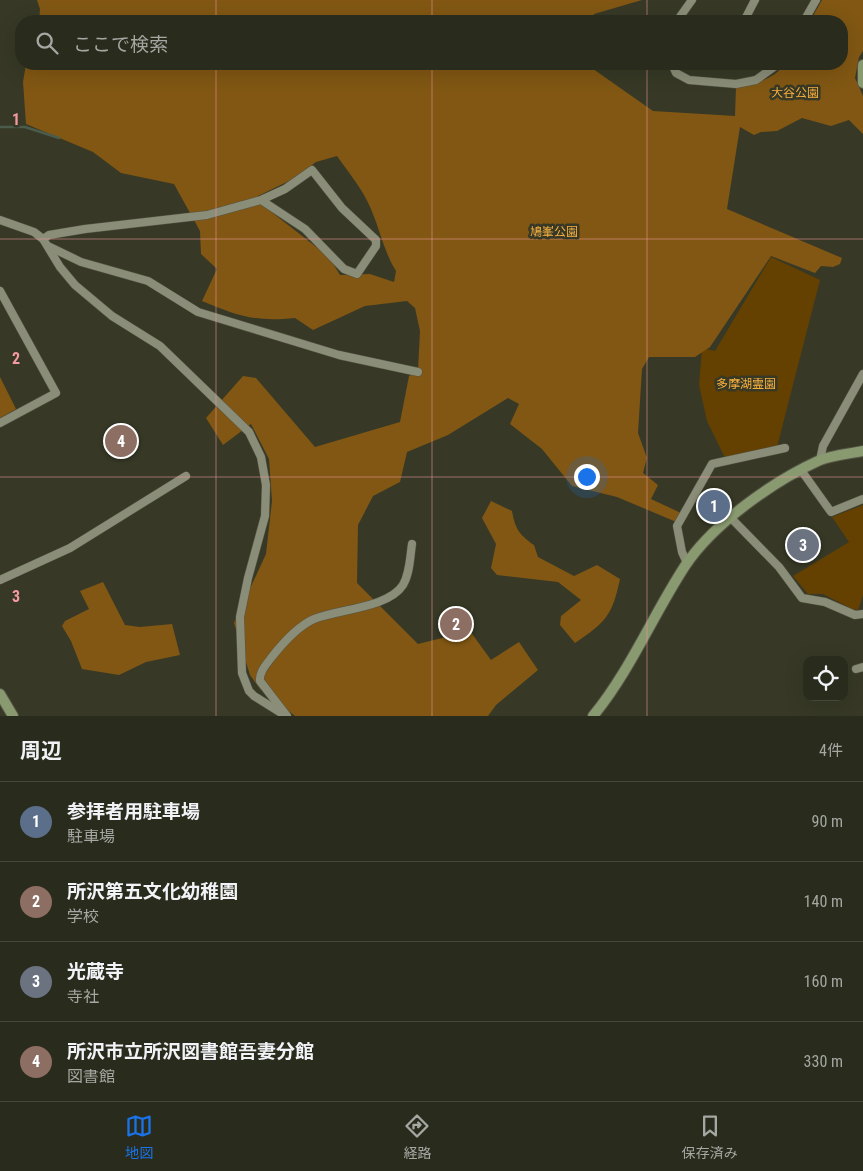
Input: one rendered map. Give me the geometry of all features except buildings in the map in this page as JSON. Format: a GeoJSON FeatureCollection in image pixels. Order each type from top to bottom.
{"type":"FeatureCollection","features":[{"type":"Feature","properties":{"kind":"street"},"geometry":{"type":"LineString","coordinates":[[684,15],[692,0]]}},
{"type":"Feature","properties":{"kind":"street"},"geometry":{"type":"LineString","coordinates":[[747,15],[755,0]]}},
{"type":"Feature","properties":{"kind":"street"},"geometry":{"type":"LineString","coordinates":[[807,15],[816,0]]}},
{"type":"Feature","properties":{"kind":"street"},"geometry":{"type":"LineString","coordinates":[[863,65],[863,83]]}},
{"type":"Feature","properties":{"kind":"street"},"geometry":{"type":"LineString","coordinates":[[675,70],[676,73],[689,80],[736,84],[756,80],[770,70]]}},
{"type":"Feature","properties":{"kind":"street"},"geometry":{"type":"LineString","coordinates":[[45,242],[49,235],[85,229],[207,215],[261,200],[285,189],[312,170],[342,208],[376,240],[376,246],[357,274],[344,269],[305,229],[261,200]]}},
{"type":"Feature","properties":{"kind":"street"},"geometry":{"type":"LineString","coordinates":[[0,220],[34,232],[45,242],[80,262],[148,281],[198,312],[339,355],[418,372]]}},
{"type":"Feature","properties":{"kind":"street"},"geometry":{"type":"LineString","coordinates":[[45,242],[60,267],[75,285],[112,316],[160,346],[249,432],[261,457],[266,485],[265,516],[248,578],[240,617],[242,673],[249,691],[254,696],[286,716]]}},
{"type":"Feature","properties":{"kind":"street"},"geometry":{"type":"LineString","coordinates":[[0,291],[56,393],[0,424]]}},
{"type":"Feature","properties":{"kind":"street"},"geometry":{"type":"LineString","coordinates":[[820,460],[823,446],[863,374]]}},
{"type":"Feature","properties":{"kind":"street"},"geometry":{"type":"LineString","coordinates":[[687,563],[682,552],[677,526],[712,464],[785,448]]}},
{"type":"Feature","properties":{"kind":"street"},"geometry":{"type":"LineString","coordinates":[[593,716],[619,678],[687,563],[710,535],[730,517],[801,470],[820,460],[863,451]]}},
{"type":"Feature","properties":{"kind":"street"},"geometry":{"type":"LineString","coordinates":[[801,470],[831,512],[863,499]]}},
{"type":"Feature","properties":{"kind":"street"},"geometry":{"type":"LineString","coordinates":[[0,580],[70,548],[186,476]]}},
{"type":"Feature","properties":{"kind":"street"},"geometry":{"type":"LineString","coordinates":[[730,517],[779,567],[802,598],[825,602],[855,615],[863,614]]}},
{"type":"Feature","properties":{"kind":"street"},"geometry":{"type":"LineString","coordinates":[[286,716],[260,681],[260,676],[266,664],[286,641],[312,620],[376,603],[394,594],[403,585],[409,569],[412,544]]}},
{"type":"Feature","properties":{"kind":"street"},"geometry":{"type":"LineString","coordinates":[[0,694],[13,716]]}},
{"type":"Feature","properties":{"kind":"green space"},"geometry":{"type":"Polygon","coordinates":[[[37,0],[642,0],[594,15],[40,15],[37,0]]]}},
{"type":"Feature","properties":{"kind":"green space","name":"鳩峯公園"},"geometry":{"type":"Polygon","coordinates":[[[822,0],[863,0],[863,51],[859,57],[855,78],[863,96],[863,134],[849,120],[831,126],[802,118],[777,131],[761,132],[754,135],[740,127],[727,209],[842,258],[840,264],[833,267],[821,266],[815,273],[771,256],[710,347],[695,357],[649,357],[642,369],[638,433],[647,458],[643,473],[658,485],[651,499],[681,513],[678,520],[674,521],[617,497],[572,486],[542,449],[510,424],[519,404],[508,398],[448,435],[407,452],[400,482],[373,496],[358,525],[357,583],[418,644],[470,631],[491,660],[519,642],[538,670],[496,705],[488,716],[295,716],[260,689],[250,675],[234,623],[266,554],[272,501],[269,459],[251,424],[223,445],[206,418],[243,376],[256,378],[315,447],[400,422],[409,376],[418,370],[420,331],[415,308],[407,301],[365,306],[313,330],[295,318],[269,319],[247,317],[202,301],[217,269],[201,254],[200,231],[174,184],[121,173],[93,152],[26,124],[23,82],[25,70],[595,70],[653,111],[735,116],[736,87],[756,83],[775,74],[779,70],[848,70],[848,15],[813,15],[822,0]],[[337,156],[316,162],[293,179],[258,196],[260,203],[329,257],[340,275],[370,274],[394,282],[396,271],[385,249],[368,202],[337,156]]]}},
{"type":"Feature","properties":{"kind":"green space","name":"多摩湖霊園"},"geometry":{"type":"Polygon","coordinates":[[[771,257],[820,280],[777,447],[725,458],[707,421],[699,385],[702,348],[715,351],[771,257]]]}},
{"type":"Feature","properties":{"kind":"green space"},"geometry":{"type":"Polygon","coordinates":[[[0,377],[16,409],[0,418],[0,377]]]}},
{"type":"Feature","properties":{"kind":"green space"},"geometry":{"type":"Polygon","coordinates":[[[491,501],[512,511],[518,531],[534,545],[538,557],[574,576],[597,565],[620,579],[614,602],[606,617],[575,643],[560,625],[561,616],[581,600],[558,582],[497,575],[491,568],[496,544],[482,518],[491,501]]]}},
{"type":"Feature","properties":{"kind":"green space"},"geometry":{"type":"Polygon","coordinates":[[[863,505],[863,595],[858,610],[852,609],[823,594],[808,594],[793,576],[849,542],[832,517],[863,505]]]}},
{"type":"Feature","properties":{"kind":"green space"},"geometry":{"type":"Polygon","coordinates":[[[103,582],[125,625],[140,627],[172,624],[180,655],[146,662],[119,675],[82,669],[71,641],[62,626],[65,621],[89,609],[80,591],[103,582]]]}},
{"type":"Feature","properties":{"kind":"waterway"},"geometry":{"type":"LineString","coordinates":[[0,127],[25,127],[59,138]]}},
{"type":"Feature","properties":{"kind":"place","name":"所沢市立所沢図書館吾妻分館"},"geometry":{"type":"Point","coordinates":[121,441]}},
{"type":"Feature","properties":{"kind":"place","name":"参拝者用駐車場"},"geometry":{"type":"Point","coordinates":[714,506]}},
{"type":"Feature","properties":{"kind":"place","name":"光蔵寺"},"geometry":{"type":"Point","coordinates":[803,545]}},
{"type":"Feature","properties":{"kind":"place","name":"所沢第五文化幼稚園"},"geometry":{"type":"Point","coordinates":[456,624]}},
{"type":"Feature","properties":{"kind":"park label","name":"大谷公園"},"geometry":{"type":"Point","coordinates":[795,93]}}]}
